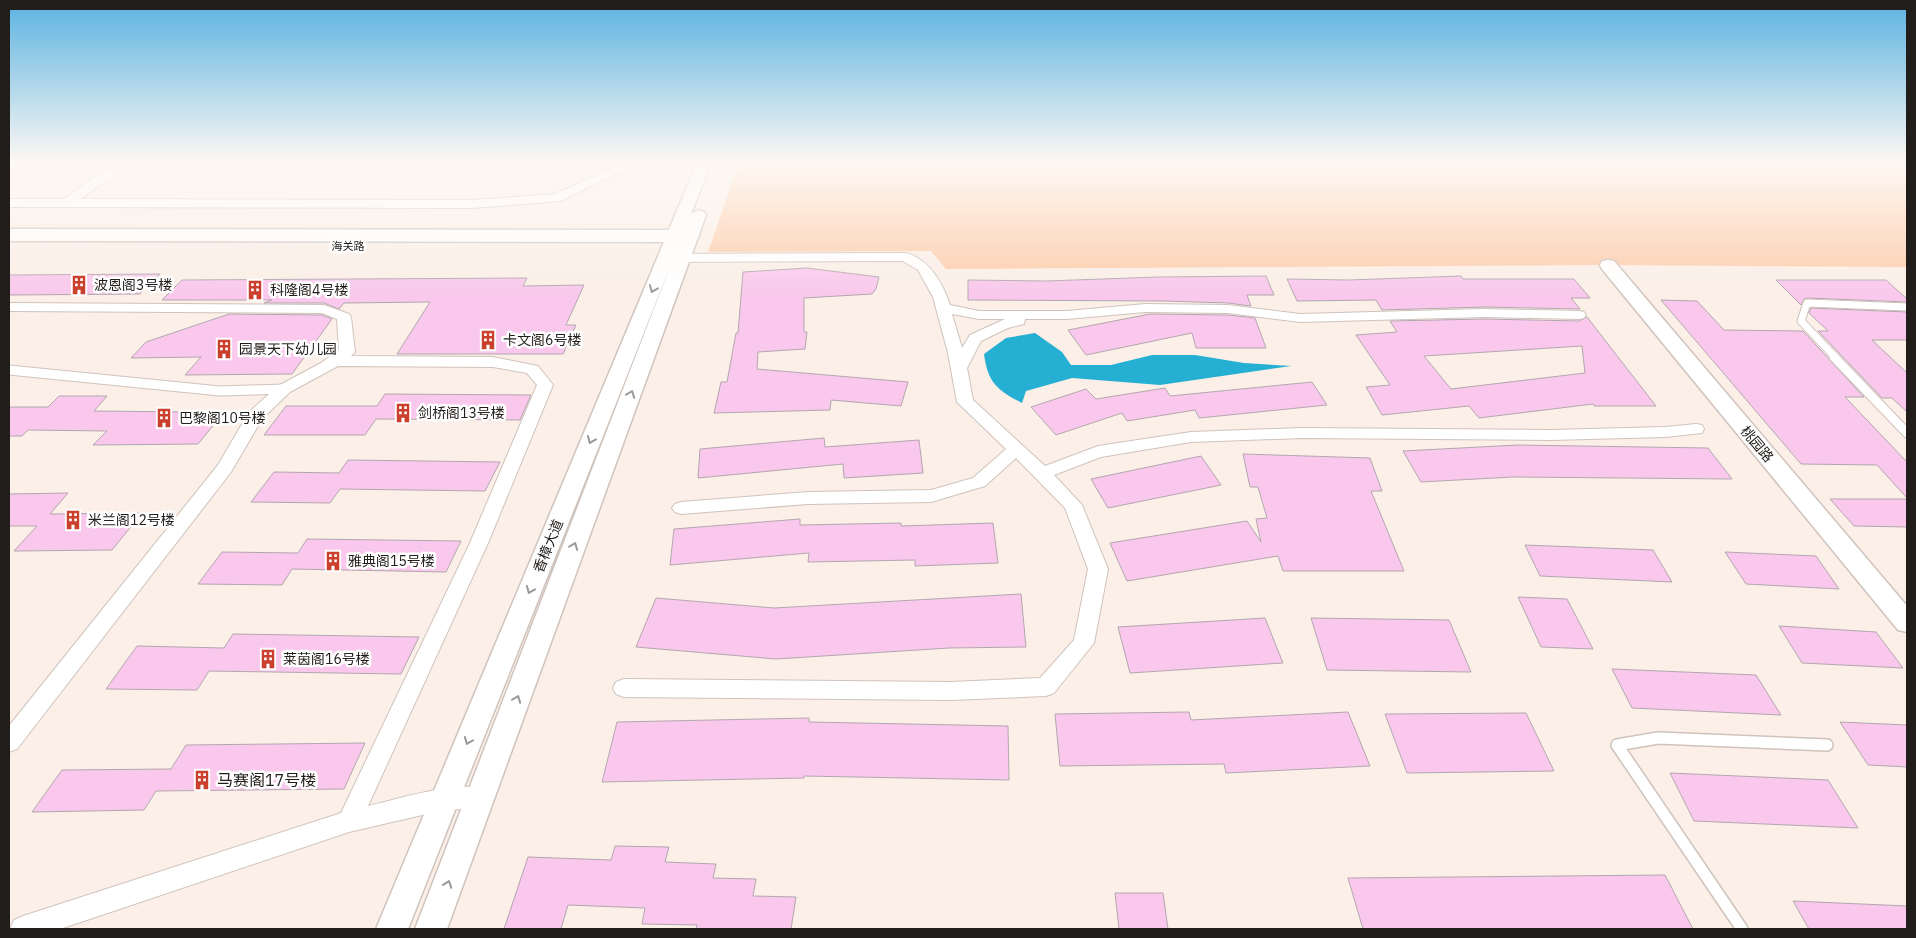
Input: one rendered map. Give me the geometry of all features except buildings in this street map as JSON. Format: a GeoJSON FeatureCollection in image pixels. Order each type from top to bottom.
{"type":"FeatureCollection","features":[{"type":"Feature","properties":{"kind":"main road","name":"海关路"},"geometry":{"type":"LineString","coordinates":[[9,235],[678,247]]}},
{"type":"Feature","properties":{"kind":"main road","name":"海关路"},"geometry":{"type":"LineString","coordinates":[[9,246],[678,247]]}},
{"type":"Feature","properties":{"kind":"street","name":"香樟大道"},"geometry":{"type":"LineString","coordinates":[[431,929],[678,247],[690,207]]}},
{"type":"Feature","properties":{"kind":"street","name":"香樟大道"},"geometry":{"type":"LineString","coordinates":[[392,929],[444,799],[678,247],[697,207]]}},
{"type":"Feature","properties":{"kind":"street"},"geometry":{"type":"LineString","coordinates":[[624,688],[951,691],[1046,687],[1084,643],[1098,569],[1074,505],[965,402],[959,368],[940,297],[923,267],[906,257],[678,247]]}},
{"type":"Feature","properties":{"kind":"street","name":"桃园路"},"geometry":{"type":"LineString","coordinates":[[1608,265],[1907,623]]}},
{"type":"Feature","properties":{"kind":"street"},"geometry":{"type":"LineString","coordinates":[[9,307],[324,309],[344,317],[347,352],[284,389],[255,416],[225,468],[9,742]]}},
{"type":"Feature","properties":{"kind":"street"},"geometry":{"type":"LineString","coordinates":[[943,308],[979,315],[1066,314],[1145,308],[1228,309],[1300,318],[1484,313],[1579,314]]}},
{"type":"Feature","properties":{"kind":"street"},"geometry":{"type":"LineString","coordinates":[[959,368],[975,338],[1004,324],[1066,314]]}},
{"type":"Feature","properties":{"kind":"street"},"geometry":{"type":"LineString","coordinates":[[334,361],[493,362],[532,369],[546,385],[479,543],[349,822]]}},
{"type":"Feature","properties":{"kind":"street"},"geometry":{"type":"LineString","coordinates":[[1042,473],[1098,452],[1191,437],[1302,433],[1551,435],[1665,432],[1696,429]]}},
{"type":"Feature","properties":{"kind":"street"},"geometry":{"type":"LineString","coordinates":[[681,508],[808,498],[931,496],[980,482],[1016,449]]}},
{"type":"Feature","properties":{"kind":"street"},"geometry":{"type":"LineString","coordinates":[[23,929],[349,822],[444,799],[480,797]]}},
{"type":"Feature","properties":{"kind":"lane"},"geometry":{"type":"LineString","coordinates":[[1907,307],[1806,303],[1802,321],[1907,433]]}},
{"type":"Feature","properties":{"kind":"lane"},"geometry":{"type":"LineString","coordinates":[[9,370],[220,392],[284,389]]}},
{"type":"Feature","properties":{"kind":"lane"},"geometry":{"type":"LineString","coordinates":[[1742,929],[1618,745],[1658,738],[1827,745]]}},
{"type":"Feature","properties":{"kind":"shaded area"},"geometry":{"type":"Polygon","coordinates":[[[724,207],[1907,207],[1907,267],[1608,265],[946,269],[931,251],[708,252],[724,207]]]}},
{"type":"Feature","properties":{"kind":"water"},"geometry":{"type":"Polygon","coordinates":[[[1035,333],[1062,352],[1071,365],[1111,365],[1152,355],[1195,355],[1244,363],[1291,366],[1160,385],[1072,378],[1026,391],[1022,403],[1006,394],[991,379],[984,354],[1006,338],[1035,333]]]}},
{"type":"Feature","properties":{"kind":"place","name":"波恩阁3号楼"},"geometry":{"type":"Point","coordinates":[79,285]}},
{"type":"Feature","properties":{"kind":"place","name":"科隆阁4号楼"},"geometry":{"type":"Point","coordinates":[255,290]}},
{"type":"Feature","properties":{"kind":"place","name":"卡文阁6号楼"},"geometry":{"type":"Point","coordinates":[488,340]}},
{"type":"Feature","properties":{"kind":"place","name":"园景天下幼儿园"},"geometry":{"type":"Point","coordinates":[224,349]}},
{"type":"Feature","properties":{"kind":"place","name":"剑桥阁13号楼"},"geometry":{"type":"Point","coordinates":[403,413]}},
{"type":"Feature","properties":{"kind":"place","name":"巴黎阁10号楼"},"geometry":{"type":"Point","coordinates":[164,418]}},
{"type":"Feature","properties":{"kind":"place","name":"米兰阁12号楼"},"geometry":{"type":"Point","coordinates":[73,520]}},
{"type":"Feature","properties":{"kind":"place","name":"雅典阁15号楼"},"geometry":{"type":"Point","coordinates":[333,561]}},
{"type":"Feature","properties":{"kind":"place","name":"莱茵阁16号楼"},"geometry":{"type":"Point","coordinates":[268,659]}},
{"type":"Feature","properties":{"kind":"place","name":"马赛阁17号楼"},"geometry":{"type":"Point","coordinates":[202,780]}}]}
